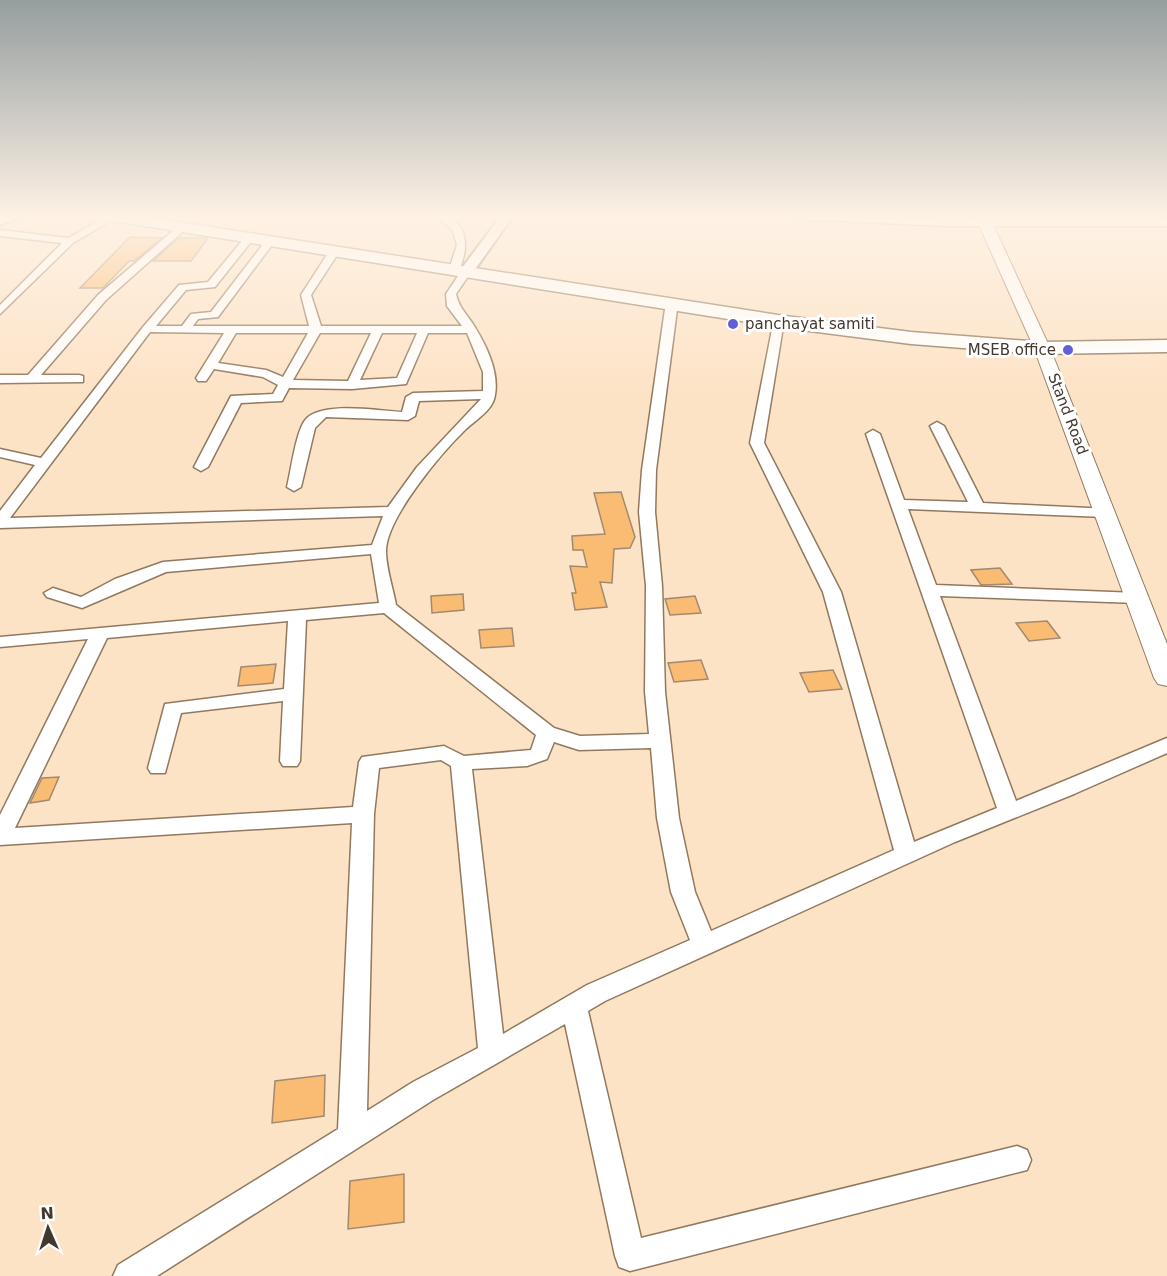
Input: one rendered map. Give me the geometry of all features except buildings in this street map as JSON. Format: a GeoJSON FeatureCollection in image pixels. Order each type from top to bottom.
{"type":"FeatureCollection","features":[{"type":"Feature","properties":{"kind":"highway"},"geometry":{"type":"LineString","coordinates":[[491,276],[672,302],[778,321],[911,338],[1042,348],[1167,346]]}},
{"type":"Feature","properties":{"kind":"main road","name":"Stand Road"},"geometry":{"type":"LineString","coordinates":[[1009,276],[1042,348],[1167,678]]}},
{"type":"Feature","properties":{"kind":"street"},"geometry":{"type":"LineString","coordinates":[[0,311],[36,276]]}},
{"type":"Feature","properties":{"kind":"street"},"geometry":{"type":"LineString","coordinates":[[32,379],[51,353],[126,276]]}},
{"type":"Feature","properties":{"kind":"street"},"geometry":{"type":"LineString","coordinates":[[0,522],[147,329],[183,287],[212,285],[219,276]]}},
{"type":"Feature","properties":{"kind":"street"},"geometry":{"type":"LineString","coordinates":[[185,329],[195,316],[214,315],[244,276]]}},
{"type":"Feature","properties":{"kind":"street"},"geometry":{"type":"LineString","coordinates":[[201,467],[236,399],[277,398],[287,384],[316,330],[306,296],[319,276]]}},
{"type":"Feature","properties":{"kind":"street"},"geometry":{"type":"LineString","coordinates":[[458,276],[451,294],[453,306],[471,330],[489,372],[489,395],[485,405],[460,427],[422,470],[393,511],[378,549],[388,607],[547,733],[579,743],[660,741]]}},
{"type":"Feature","properties":{"kind":"street"},"geometry":{"type":"LineString","coordinates":[[672,302],[649,470],[647,512],[654,586],[655,692],[668,818],[683,892],[704,944]]}},
{"type":"Feature","properties":{"kind":"street"},"geometry":{"type":"LineString","coordinates":[[778,321],[757,443],[832,591],[906,854]]}},
{"type":"Feature","properties":{"kind":"street"},"geometry":{"type":"LineString","coordinates":[[147,329],[471,330]]}},
{"type":"Feature","properties":{"kind":"street"},"geometry":{"type":"LineString","coordinates":[[201,378],[232,330]]}},
{"type":"Feature","properties":{"kind":"street"},"geometry":{"type":"LineString","coordinates":[[352,385],[378,330]]}},
{"type":"Feature","properties":{"kind":"street"},"geometry":{"type":"LineString","coordinates":[[210,365],[266,374],[287,384],[352,385],[402,381],[424,330]]}},
{"type":"Feature","properties":{"kind":"street"},"geometry":{"type":"LineString","coordinates":[[0,379],[79,378]]}},
{"type":"Feature","properties":{"kind":"street"},"geometry":{"type":"LineString","coordinates":[[294,487],[308,428],[311,422],[323,412],[408,416],[413,397],[489,395]]}},
{"type":"Feature","properties":{"kind":"street"},"geometry":{"type":"LineString","coordinates":[[937,426],[978,507]]}},
{"type":"Feature","properties":{"kind":"street"},"geometry":{"type":"LineString","coordinates":[[873,434],[1009,812]]}},
{"type":"Feature","properties":{"kind":"street"},"geometry":{"type":"LineString","coordinates":[[0,453],[44,463]]}},
{"type":"Feature","properties":{"kind":"street"},"geometry":{"type":"LineString","coordinates":[[898,504],[1105,512]]}},
{"type":"Feature","properties":{"kind":"street"},"geometry":{"type":"LineString","coordinates":[[0,522],[393,511]]}},
{"type":"Feature","properties":{"kind":"street"},"geometry":{"type":"LineString","coordinates":[[53,593],[82,603],[121,583],[163,567],[378,549]]}},
{"type":"Feature","properties":{"kind":"street"},"geometry":{"type":"LineString","coordinates":[[929,590],[1137,598]]}},
{"type":"Feature","properties":{"kind":"street"},"geometry":{"type":"LineString","coordinates":[[0,642],[388,607]]}},
{"type":"Feature","properties":{"kind":"street"},"geometry":{"type":"LineString","coordinates":[[290,761],[297,616]]}},
{"type":"Feature","properties":{"kind":"street"},"geometry":{"type":"LineString","coordinates":[[100,634],[0,837],[363,814]]}},
{"type":"Feature","properties":{"kind":"street"},"geometry":{"type":"LineString","coordinates":[[158,768],[172,708],[293,694]]}},
{"type":"Feature","properties":{"kind":"street"},"geometry":{"type":"LineString","coordinates":[[352,1136],[363,814],[369,762],[444,753],[461,764],[527,759],[540,754],[547,733]]}},
{"type":"Feature","properties":{"kind":"street"},"geometry":{"type":"LineString","coordinates":[[129,1276],[423,1091],[492,1054],[574,1005],[906,854],[1167,745]]}},
{"type":"Feature","properties":{"kind":"street"},"geometry":{"type":"LineString","coordinates":[[461,764],[492,1054]]}},
{"type":"Feature","properties":{"kind":"street"},"geometry":{"type":"LineString","coordinates":[[574,1005],[630,1256],[1017,1160]]}},
{"type":"Feature","properties":{"kind":"place","name":"panchayat samiti"},"geometry":{"type":"Point","coordinates":[733,324]}},
{"type":"Feature","properties":{"kind":"place","name":"MSEB office"},"geometry":{"type":"Point","coordinates":[1068,350]}}]}
